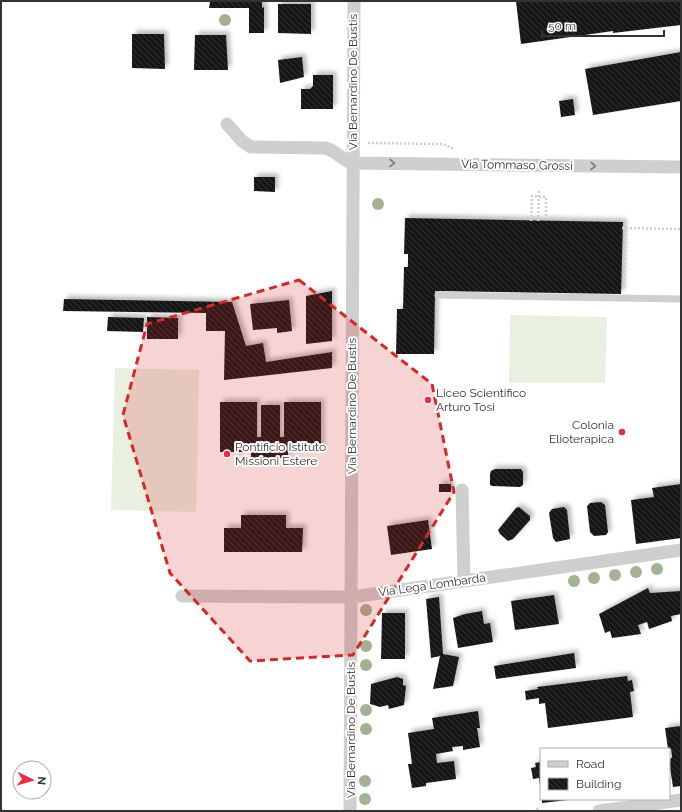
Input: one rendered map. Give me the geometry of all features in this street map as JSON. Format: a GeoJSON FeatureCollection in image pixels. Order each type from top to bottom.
{"type":"FeatureCollection","features":[{"type":"Feature","properties":{"kind":"street","name":"Via Bernardino De Bustis"},"geometry":{"type":"LineString","coordinates":[[350,811],[354,1]]}},
{"type":"Feature","properties":{"kind":"street"},"geometry":{"type":"LineString","coordinates":[[227,124],[242,141],[251,147],[325,148],[334,151],[347,162],[353,163]]}},
{"type":"Feature","properties":{"kind":"street","name":"Via Tommaso Grossi"},"geometry":{"type":"LineString","coordinates":[[353,163],[681,167]]}},
{"type":"Feature","properties":{"kind":"street"},"geometry":{"type":"LineString","coordinates":[[462,490],[464,580]]}},
{"type":"Feature","properties":{"kind":"street","name":"Via Lega Lombarda"},"geometry":{"type":"LineString","coordinates":[[182,596],[352,597],[681,550]]}},
{"type":"Feature","properties":{"kind":"street"},"geometry":{"type":"LineString","coordinates":[[599,811],[681,800]]}},
{"type":"Feature","properties":{"kind":"lane"},"geometry":{"type":"LineString","coordinates":[[438,295],[681,299]]}},
{"type":"Feature","properties":{"kind":"path"},"geometry":{"type":"LineString","coordinates":[[538,221],[539,190]]}},
{"type":"Feature","properties":{"kind":"path"},"geometry":{"type":"LineString","coordinates":[[531,221],[532,196],[546,197],[546,221]]}},
{"type":"Feature","properties":{"kind":"path"},"geometry":{"type":"LineString","coordinates":[[624,298],[624,228],[681,229]]}},
{"type":"Feature","properties":{"kind":"highlighted area"},"geometry":{"type":"Polygon","coordinates":[[[299,280],[432,384],[454,492],[353,655],[250,661],[170,573],[123,415],[147,324],[299,280]]]}},
{"type":"Feature","properties":{"kind":"green space"},"geometry":{"type":"Polygon","coordinates":[[[510,315],[607,317],[605,383],[509,383],[510,315]]]}},
{"type":"Feature","properties":{"kind":"green space"},"geometry":{"type":"Polygon","coordinates":[[[115,368],[199,370],[196,512],[111,510],[115,368]]]}},
{"type":"Feature","properties":{"kind":"building"},"geometry":{"type":"Polygon","coordinates":[[[262,1],[262,8],[264,7],[264,33],[249,33],[249,8],[209,8],[210,2],[262,1]]]}},
{"type":"Feature","properties":{"kind":"building"},"geometry":{"type":"Polygon","coordinates":[[[516,1],[681,1],[681,25],[613,33],[613,31],[521,44],[516,1]]]}},
{"type":"Feature","properties":{"kind":"building"},"geometry":{"type":"Polygon","coordinates":[[[278,4],[311,4],[311,34],[278,33],[278,4]]]}},
{"type":"Feature","properties":{"kind":"building"},"geometry":{"type":"Polygon","coordinates":[[[132,34],[164,34],[165,69],[132,68],[132,34]]]}},
{"type":"Feature","properties":{"kind":"building"},"geometry":{"type":"Polygon","coordinates":[[[195,35],[226,35],[228,70],[194,70],[195,35]]]}},
{"type":"Feature","properties":{"kind":"building"},"geometry":{"type":"Polygon","coordinates":[[[681,52],[681,101],[593,115],[585,69],[681,52]]]}},
{"type":"Feature","properties":{"kind":"building"},"geometry":{"type":"Polygon","coordinates":[[[302,57],[304,77],[280,83],[278,60],[302,57]]]}},
{"type":"Feature","properties":{"kind":"building"},"geometry":{"type":"Polygon","coordinates":[[[313,75],[333,75],[333,109],[301,109],[301,89],[310,89],[313,86],[313,75]]]}},
{"type":"Feature","properties":{"kind":"building"},"geometry":{"type":"Polygon","coordinates":[[[573,99],[575,115],[561,117],[559,101],[573,99]]]}},
{"type":"Feature","properties":{"kind":"building"},"geometry":{"type":"Polygon","coordinates":[[[254,177],[275,177],[275,192],[254,191],[254,177]]]}},
{"type":"Feature","properties":{"kind":"building"},"geometry":{"type":"Polygon","coordinates":[[[405,218],[623,222],[621,294],[435,291],[434,354],[396,354],[397,309],[403,309],[404,267],[408,267],[408,254],[404,254],[405,218]]]}},
{"type":"Feature","properties":{"kind":"building"},"geometry":{"type":"Polygon","coordinates":[[[332,291],[332,341],[306,344],[306,296],[332,291]]]}},
{"type":"Feature","properties":{"kind":"building"},"geometry":{"type":"Polygon","coordinates":[[[64,299],[232,302],[246,346],[263,343],[266,362],[332,352],[332,368],[224,380],[225,331],[206,331],[206,313],[63,311],[64,299]]]}},
{"type":"Feature","properties":{"kind":"building"},"geometry":{"type":"Polygon","coordinates":[[[289,300],[292,331],[277,333],[277,328],[253,330],[250,304],[289,300]]]}},
{"type":"Feature","properties":{"kind":"building"},"geometry":{"type":"Polygon","coordinates":[[[108,317],[144,318],[143,332],[107,331],[108,317]]]}},
{"type":"Feature","properties":{"kind":"building"},"geometry":{"type":"Polygon","coordinates":[[[147,317],[178,318],[178,339],[147,339],[147,317]]]}},
{"type":"Feature","properties":{"kind":"building"},"geometry":{"type":"Polygon","coordinates":[[[220,402],[257,402],[257,437],[261,437],[261,405],[280,405],[280,437],[284,437],[284,402],[321,402],[321,452],[288,452],[288,458],[251,458],[251,452],[220,452],[220,402]]]}},
{"type":"Feature","properties":{"kind":"building"},"geometry":{"type":"Polygon","coordinates":[[[495,469],[521,469],[523,472],[523,485],[520,487],[490,485],[490,474],[491,471],[495,469]]]}},
{"type":"Feature","properties":{"kind":"building"},"geometry":{"type":"Polygon","coordinates":[[[439,484],[451,484],[451,492],[439,492],[439,484]]]}},
{"type":"Feature","properties":{"kind":"building"},"geometry":{"type":"Polygon","coordinates":[[[681,484],[681,538],[636,544],[631,500],[654,497],[652,488],[681,484]]]}},
{"type":"Feature","properties":{"kind":"building"},"geometry":{"type":"Polygon","coordinates":[[[601,502],[605,505],[608,532],[606,535],[594,536],[590,532],[587,506],[590,503],[601,502]]]}},
{"type":"Feature","properties":{"kind":"building"},"geometry":{"type":"Polygon","coordinates":[[[519,507],[530,516],[530,520],[513,539],[508,541],[500,534],[498,530],[516,508],[519,507]]]}},
{"type":"Feature","properties":{"kind":"building"},"geometry":{"type":"Polygon","coordinates":[[[564,507],[567,510],[570,539],[556,542],[553,538],[549,513],[552,509],[564,507]]]}},
{"type":"Feature","properties":{"kind":"building"},"geometry":{"type":"Polygon","coordinates":[[[241,515],[286,515],[286,528],[303,528],[302,552],[224,552],[224,528],[241,528],[241,515]]]}},
{"type":"Feature","properties":{"kind":"building"},"geometry":{"type":"Polygon","coordinates":[[[428,520],[432,549],[391,555],[387,526],[428,520]]]}},
{"type":"Feature","properties":{"kind":"building"},"geometry":{"type":"Polygon","coordinates":[[[648,588],[650,593],[681,591],[681,614],[671,616],[672,621],[649,629],[647,622],[638,625],[641,634],[612,638],[610,631],[605,633],[599,614],[648,588]]]}},
{"type":"Feature","properties":{"kind":"building"},"geometry":{"type":"Polygon","coordinates":[[[554,595],[559,624],[515,630],[511,601],[554,595]]]}},
{"type":"Feature","properties":{"kind":"building"},"geometry":{"type":"Polygon","coordinates":[[[439,597],[443,654],[459,657],[453,686],[433,689],[440,656],[431,658],[426,599],[439,597]]]}},
{"type":"Feature","properties":{"kind":"building"},"geometry":{"type":"Polygon","coordinates":[[[482,611],[484,624],[490,623],[493,642],[458,648],[453,618],[482,611]]]}},
{"type":"Feature","properties":{"kind":"building"},"geometry":{"type":"Polygon","coordinates":[[[382,613],[405,613],[405,659],[381,659],[382,613]]]}},
{"type":"Feature","properties":{"kind":"building"},"geometry":{"type":"Polygon","coordinates":[[[574,653],[576,668],[496,679],[494,666],[574,653]]]}},
{"type":"Feature","properties":{"kind":"building"},"geometry":{"type":"Polygon","coordinates":[[[627,676],[628,681],[632,680],[634,691],[630,692],[633,717],[548,728],[545,703],[539,704],[539,698],[526,700],[525,691],[538,689],[537,687],[627,676]]]}},
{"type":"Feature","properties":{"kind":"building"},"geometry":{"type":"Polygon","coordinates":[[[397,677],[403,679],[403,685],[406,686],[404,705],[389,709],[388,705],[380,707],[370,704],[371,684],[397,677]]]}},
{"type":"Feature","properties":{"kind":"building"},"geometry":{"type":"Polygon","coordinates":[[[478,711],[480,728],[477,728],[480,747],[463,750],[463,746],[452,747],[453,751],[436,754],[437,763],[454,761],[456,779],[426,783],[426,786],[412,788],[408,764],[412,764],[408,733],[434,729],[432,718],[478,711]]]}},
{"type":"Feature","properties":{"kind":"building"},"geometry":{"type":"Polygon","coordinates":[[[681,726],[681,786],[673,787],[670,768],[670,760],[672,757],[671,749],[668,748],[665,728],[681,726]]]}},
{"type":"Feature","properties":{"kind":"building"},"geometry":{"type":"Polygon","coordinates":[[[540,762],[540,786],[539,778],[533,779],[531,768],[536,767],[535,763],[540,762]]]}},
{"type":"Feature","properties":{"kind":"building"},"geometry":{"type":"Polygon","coordinates":[[[542,800],[568,800],[542,803],[542,800]]]}},
{"type":"Feature","properties":{"kind":"place","name":"Liceo Scientifico Arturo Tosi"},"geometry":{"type":"Point","coordinates":[428,400]}},
{"type":"Feature","properties":{"kind":"place","name":"Colonia Elioterapica"},"geometry":{"type":"Point","coordinates":[622,432]}},
{"type":"Feature","properties":{"kind":"place","name":"Pontificio Istituto Missioni Estere"},"geometry":{"type":"Point","coordinates":[227,454]}}]}
